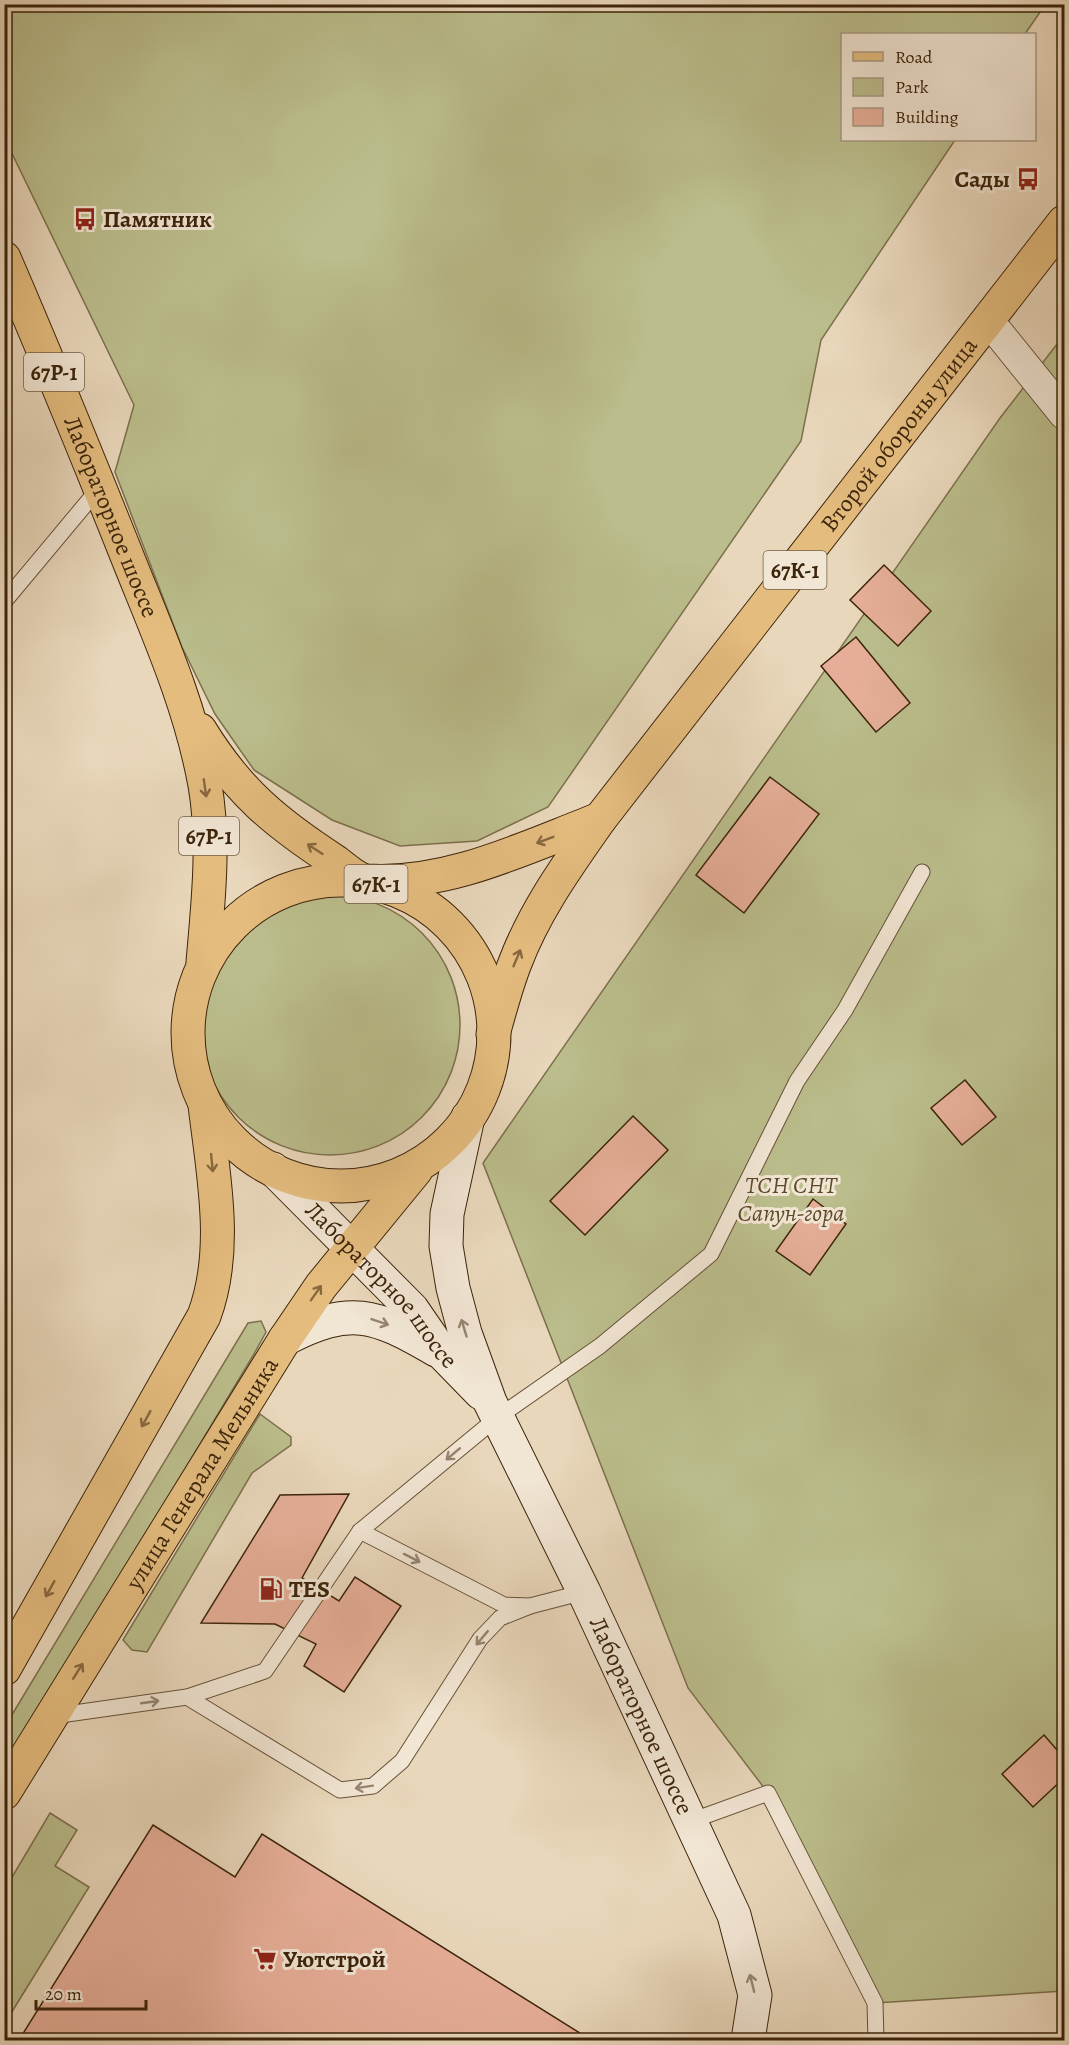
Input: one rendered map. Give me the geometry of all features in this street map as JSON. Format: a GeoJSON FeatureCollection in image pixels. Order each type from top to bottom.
{"type":"FeatureCollection","features":[{"type":"Feature","properties":{"kind":"main road","name":"Второй обороны улица"},"geometry":{"type":"LineString","coordinates":[[600,819],[1065,222]]}},
{"type":"Feature","properties":{"kind":"main road","name":"Лабораторное шоссе"},"geometry":{"type":"LineString","coordinates":[[4,258],[100,488],[188,710],[205,787],[209,830],[210,880],[203,964]]}},
{"type":"Feature","properties":{"kind":"main road","name":"Лабораторное шоссе"},"geometry":{"type":"LineString","coordinates":[[188,710],[219,761],[275,821],[364,881]]}},
{"type":"Feature","properties":{"kind":"main road","name":"67К-1"},"geometry":{"type":"LineString","coordinates":[[600,819],[556,882],[534,921],[515,963],[493,1034],[486,1077],[468,1117],[447,1142],[419,1167],[387,1181],[360,1187],[327,1186],[273,1169],[246,1152],[206,1105],[190,1057],[188,1031],[191,1006],[203,964],[223,935],[241,916],[286,889],[312,882],[338,879],[364,881],[425,878],[457,871],[600,819]]}},
{"type":"Feature","properties":{"kind":"main road","name":"67К-1"},"geometry":{"type":"LineString","coordinates":[[364,881],[391,888],[415,899],[438,915],[457,934],[473,956],[484,981],[491,1007],[493,1034]]}},
{"type":"Feature","properties":{"kind":"main road"},"geometry":{"type":"LineString","coordinates":[[4,1670],[204,1316],[212,1293],[218,1229],[206,1105]]}},
{"type":"Feature","properties":{"kind":"main road","name":"Лабораторное шоссе"},"geometry":{"type":"LineString","coordinates":[[468,1117],[447,1214],[446,1246],[453,1288],[465,1333],[494,1410],[584,1592],[734,1915],[755,1995],[752,2031],[748,2040]]}},
{"type":"Feature","properties":{"kind":"main road","name":"улица Генерала Мельника"},"geometry":{"type":"LineString","coordinates":[[4,1793],[285,1339],[352,1246],[419,1167]]}},
{"type":"Feature","properties":{"kind":"main road","name":"Лабораторное шоссе"},"geometry":{"type":"LineString","coordinates":[[273,1169],[352,1246],[412,1309],[443,1354],[494,1410]]}},
{"type":"Feature","properties":{"kind":"main road"},"geometry":{"type":"LineString","coordinates":[[285,1339],[312,1325],[350,1316],[372,1319],[401,1330],[443,1354]]}},
{"type":"Feature","properties":{"kind":"street"},"geometry":{"type":"LineString","coordinates":[[988,320],[1062,404]]}},
{"type":"Feature","properties":{"kind":"lane"},"geometry":{"type":"LineString","coordinates":[[4,602],[100,488]]}},
{"type":"Feature","properties":{"kind":"lane"},"geometry":{"type":"LineString","coordinates":[[51,1716],[187,1697],[265,1671],[360,1531],[494,1410],[600,1346],[711,1254],[796,1081],[845,1010],[922,872]]}},
{"type":"Feature","properties":{"kind":"lane"},"geometry":{"type":"LineString","coordinates":[[360,1531],[504,1605],[530,1606]]}},
{"type":"Feature","properties":{"kind":"lane"},"geometry":{"type":"LineString","coordinates":[[187,1697],[340,1790],[374,1786],[402,1761],[480,1639],[501,1618],[530,1606],[584,1592]]}},
{"type":"Feature","properties":{"kind":"lane"},"geometry":{"type":"LineString","coordinates":[[691,1821],[768,1792],[875,2003],[876,2040]]}},
{"type":"Feature","properties":{"kind":"green space"},"geometry":{"type":"Polygon","coordinates":[[[5,4],[1045,5],[1026,33],[841,33],[841,141],[954,141],[821,340],[801,441],[548,807],[477,841],[400,846],[332,820],[254,770],[215,714],[182,647],[115,472],[134,405],[5,139],[5,4]]]}},
{"type":"Feature","properties":{"kind":"green space","name":"ТСН СНТ Сапун-гора"},"geometry":{"type":"Polygon","coordinates":[[[1064,335],[1064,1991],[875,2003],[768,1793],[688,1688],[483,1163],[1000,418],[1064,335]]]}},
{"type":"Feature","properties":{"kind":"green space"},"geometry":{"type":"Polygon","coordinates":[[[330,895],[355,898],[380,905],[402,917],[422,933],[438,953],[450,975],[457,1000],[460,1025],[457,1050],[450,1075],[438,1097],[422,1117],[402,1133],[380,1145],[355,1152],[330,1155],[305,1152],[280,1145],[258,1133],[238,1117],[222,1097],[210,1075],[203,1050],[200,1025],[203,1000],[210,975],[222,953],[238,933],[258,917],[280,905],[305,898],[330,895]]]}},
{"type":"Feature","properties":{"kind":"green space"},"geometry":{"type":"Polygon","coordinates":[[[261,1321],[266,1332],[254,1354],[5,1769],[4,1728],[248,1323],[261,1321]]]}},
{"type":"Feature","properties":{"kind":"green space"},"geometry":{"type":"Polygon","coordinates":[[[260,1414],[291,1437],[291,1445],[252,1473],[147,1652],[132,1650],[123,1640],[260,1414]]]}},
{"type":"Feature","properties":{"kind":"green space"},"geometry":{"type":"Polygon","coordinates":[[[50,1813],[77,1830],[55,1866],[89,1887],[5,2023],[5,1889],[50,1813]]]}},
{"type":"Feature","properties":{"kind":"building"},"geometry":{"type":"Polygon","coordinates":[[[884,565],[931,611],[898,646],[850,600],[884,565]]]}},
{"type":"Feature","properties":{"kind":"building"},"geometry":{"type":"Polygon","coordinates":[[[856,637],[910,703],[876,732],[821,666],[856,637]]]}},
{"type":"Feature","properties":{"kind":"building"},"geometry":{"type":"Polygon","coordinates":[[[770,777],[819,814],[744,913],[696,875],[770,777]]]}},
{"type":"Feature","properties":{"kind":"building"},"geometry":{"type":"Polygon","coordinates":[[[965,1080],[996,1117],[962,1145],[931,1108],[965,1080]]]}},
{"type":"Feature","properties":{"kind":"building"},"geometry":{"type":"Polygon","coordinates":[[[633,1116],[668,1150],[585,1235],[550,1201],[633,1116]]]}},
{"type":"Feature","properties":{"kind":"building"},"geometry":{"type":"Polygon","coordinates":[[[813,1199],[846,1224],[810,1275],[776,1251],[813,1199]]]}},
{"type":"Feature","properties":{"kind":"building","name":"TES"},"geometry":{"type":"Polygon","coordinates":[[[349,1494],[302,1578],[339,1601],[355,1577],[401,1606],[344,1692],[304,1666],[316,1644],[275,1624],[201,1623],[280,1495],[349,1494]]]}},
{"type":"Feature","properties":{"kind":"building"},"geometry":{"type":"Polygon","coordinates":[[[1044,1735],[1064,1758],[1064,1778],[1033,1807],[1002,1774],[1044,1735]]]}},
{"type":"Feature","properties":{"kind":"building","name":"Уютстрой"},"geometry":{"type":"Polygon","coordinates":[[[153,1825],[235,1877],[262,1834],[591,2040],[19,2040],[153,1825]]]}},
{"type":"Feature","properties":{"kind":"place","name":"Сады"},"geometry":{"type":"Point","coordinates":[1028,179]}},
{"type":"Feature","properties":{"kind":"place","name":"Памятник"},"geometry":{"type":"Point","coordinates":[85,219]}},
{"type":"Feature","properties":{"kind":"place","name":"TES"},"geometry":{"type":"Point","coordinates":[271,1589]}},
{"type":"Feature","properties":{"kind":"place","name":"Уютстрой"},"geometry":{"type":"Point","coordinates":[265,1959]}}]}
